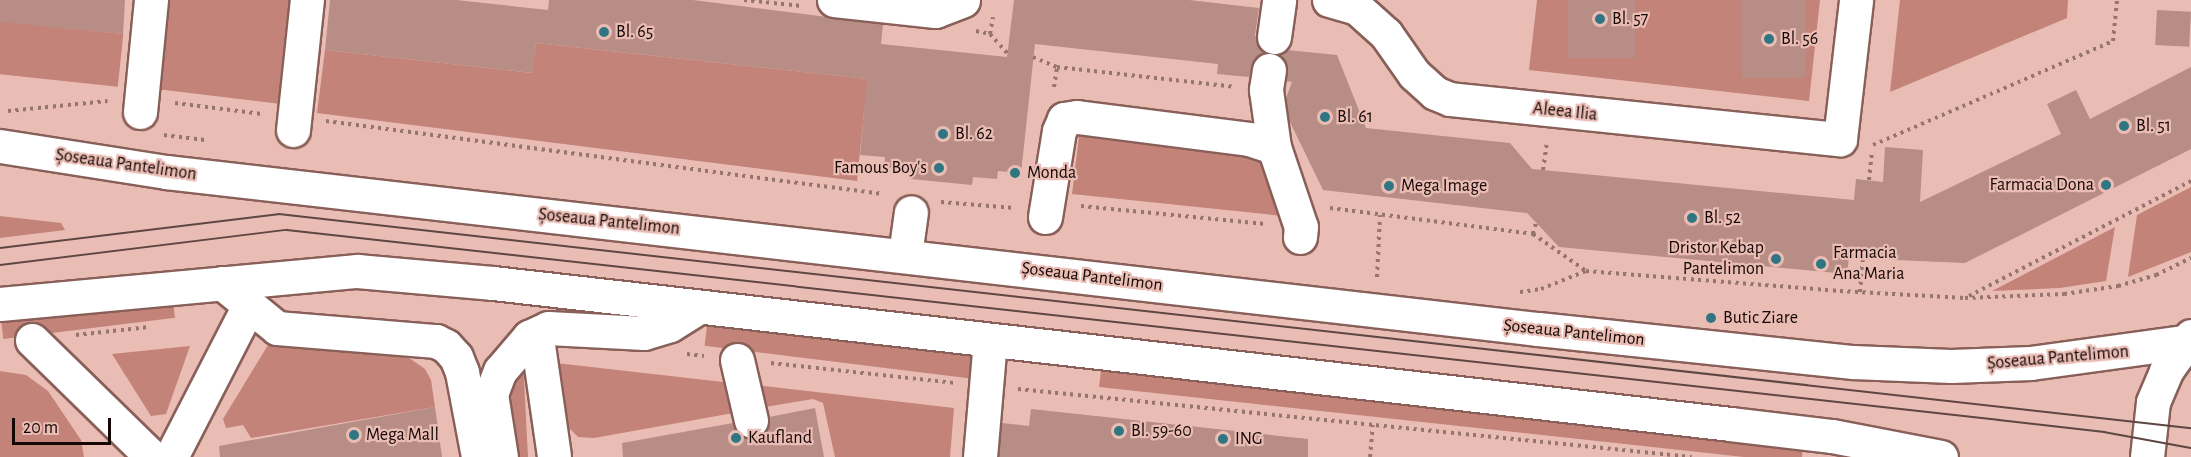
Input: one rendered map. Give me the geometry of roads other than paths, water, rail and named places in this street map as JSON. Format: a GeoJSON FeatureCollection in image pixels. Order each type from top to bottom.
{"type":"FeatureCollection","features":[{"type":"Feature","properties":{"kind":"main road"},"geometry":{"type":"LineString","coordinates":[[140,106],[151,0]]}},
{"type":"Feature","properties":{"kind":"main road"},"geometry":{"type":"LineString","coordinates":[[293,124],[307,0]]}},
{"type":"Feature","properties":{"kind":"main road"},"geometry":{"type":"LineString","coordinates":[[834,0],[935,11],[963,0]]}},
{"type":"Feature","properties":{"kind":"main road"},"geometry":{"type":"LineString","coordinates":[[1274,37],[1279,0]]}},
{"type":"Feature","properties":{"kind":"main road","name":"Aleea Ilia"},"geometry":{"type":"LineString","coordinates":[[1329,0],[1357,8],[1386,33],[1413,74],[1435,93],[1450,99],[1840,139],[1856,0]]}},
{"type":"Feature","properties":{"kind":"main road"},"geometry":{"type":"LineString","coordinates":[[1269,70],[1266,90],[1274,147],[1307,224]]}},
{"type":"Feature","properties":{"kind":"main road"},"geometry":{"type":"LineString","coordinates":[[1046,212],[1059,130],[1065,119],[1077,117],[1249,139],[1274,147]]}},
{"type":"Feature","properties":{"kind":"main road","name":"Șoseaua Pantelimon"},"geometry":{"type":"LineString","coordinates":[[0,146],[166,172],[1853,362],[1951,366],[2031,363],[2188,339]]}},
{"type":"Feature","properties":{"kind":"main road"},"geometry":{"type":"LineString","coordinates":[[905,255],[913,203]]}},
{"type":"Feature","properties":{"kind":"main road"},"geometry":{"type":"LineString","coordinates":[[0,304],[357,271],[699,307],[990,342],[1832,436],[1941,457]]}},
{"type":"Feature","properties":{"kind":"main road"},"geometry":{"type":"LineString","coordinates":[[222,283],[277,328],[436,342],[446,346],[456,357],[462,372],[478,457]]}},
{"type":"Feature","properties":{"kind":"main road"},"geometry":{"type":"LineString","coordinates":[[501,457],[491,394],[500,370],[529,337],[548,328],[644,333],[670,324],[699,307]]}},
{"type":"Feature","properties":{"kind":"main road"},"geometry":{"type":"LineString","coordinates":[[171,457],[244,315]]}},
{"type":"Feature","properties":{"kind":"main road"},"geometry":{"type":"LineString","coordinates":[[537,338],[554,456]]}},
{"type":"Feature","properties":{"kind":"main road"},"geometry":{"type":"LineString","coordinates":[[2147,457],[2153,402],[2166,370],[2188,339]]}},
{"type":"Feature","properties":{"kind":"main road"},"geometry":{"type":"LineString","coordinates":[[32,340],[152,457]]}},
{"type":"Feature","properties":{"kind":"main road"},"geometry":{"type":"LineString","coordinates":[[980,457],[990,342]]}},
{"type":"Feature","properties":{"kind":"main road"},"geometry":{"type":"LineString","coordinates":[[737,360],[751,420]]}},
{"type":"Feature","properties":{"kind":"tram line"},"geometry":{"type":"LineString","coordinates":[[0,248],[279,214],[2191,428]]}},
{"type":"Feature","properties":{"kind":"tram line"},"geometry":{"type":"LineString","coordinates":[[0,265],[287,230],[2104,432],[2191,448]]}},
{"type":"Feature","properties":{"kind":"place","name":"Bl. 57"},"geometry":{"type":"Point","coordinates":[1600,19]}},
{"type":"Feature","properties":{"kind":"place","name":"Bl. 65"},"geometry":{"type":"Point","coordinates":[604,32]}},
{"type":"Feature","properties":{"kind":"place","name":"Bl. 56"},"geometry":{"type":"Point","coordinates":[1769,39]}},
{"type":"Feature","properties":{"kind":"place","name":"Bl. 61"},"geometry":{"type":"Point","coordinates":[1325,117]}},
{"type":"Feature","properties":{"kind":"place","name":"Bl. 51"},"geometry":{"type":"Point","coordinates":[2124,126]}},
{"type":"Feature","properties":{"kind":"place","name":"Bl. 62"},"geometry":{"type":"Point","coordinates":[943,134]}},
{"type":"Feature","properties":{"kind":"place","name":"Famous Boy's"},"geometry":{"type":"Point","coordinates":[939,168]}},
{"type":"Feature","properties":{"kind":"place","name":"Monda"},"geometry":{"type":"Point","coordinates":[1015,173]}},
{"type":"Feature","properties":{"kind":"place","name":"Farmacia Dona"},"geometry":{"type":"Point","coordinates":[2106,185]}},
{"type":"Feature","properties":{"kind":"place","name":"Mega Image"},"geometry":{"type":"Point","coordinates":[1389,186]}},
{"type":"Feature","properties":{"kind":"place","name":"Bl. 52"},"geometry":{"type":"Point","coordinates":[1692,218]}},
{"type":"Feature","properties":{"kind":"place","name":"Dristor Kebap Pantelimon"},"geometry":{"type":"Point","coordinates":[1776,259]}},
{"type":"Feature","properties":{"kind":"place","name":"Farmacia Ana Maria"},"geometry":{"type":"Point","coordinates":[1821,264]}},
{"type":"Feature","properties":{"kind":"place","name":"Butic Ziare"},"geometry":{"type":"Point","coordinates":[1711,318]}},
{"type":"Feature","properties":{"kind":"place","name":"Bl. 59-60"},"geometry":{"type":"Point","coordinates":[1119,431]}},
{"type":"Feature","properties":{"kind":"place","name":"Mega Mall"},"geometry":{"type":"Point","coordinates":[354,435]}},
{"type":"Feature","properties":{"kind":"place","name":"Kaufland"},"geometry":{"type":"Point","coordinates":[736,438]}},
{"type":"Feature","properties":{"kind":"place","name":"ING"},"geometry":{"type":"Point","coordinates":[1223,439]}}]}
